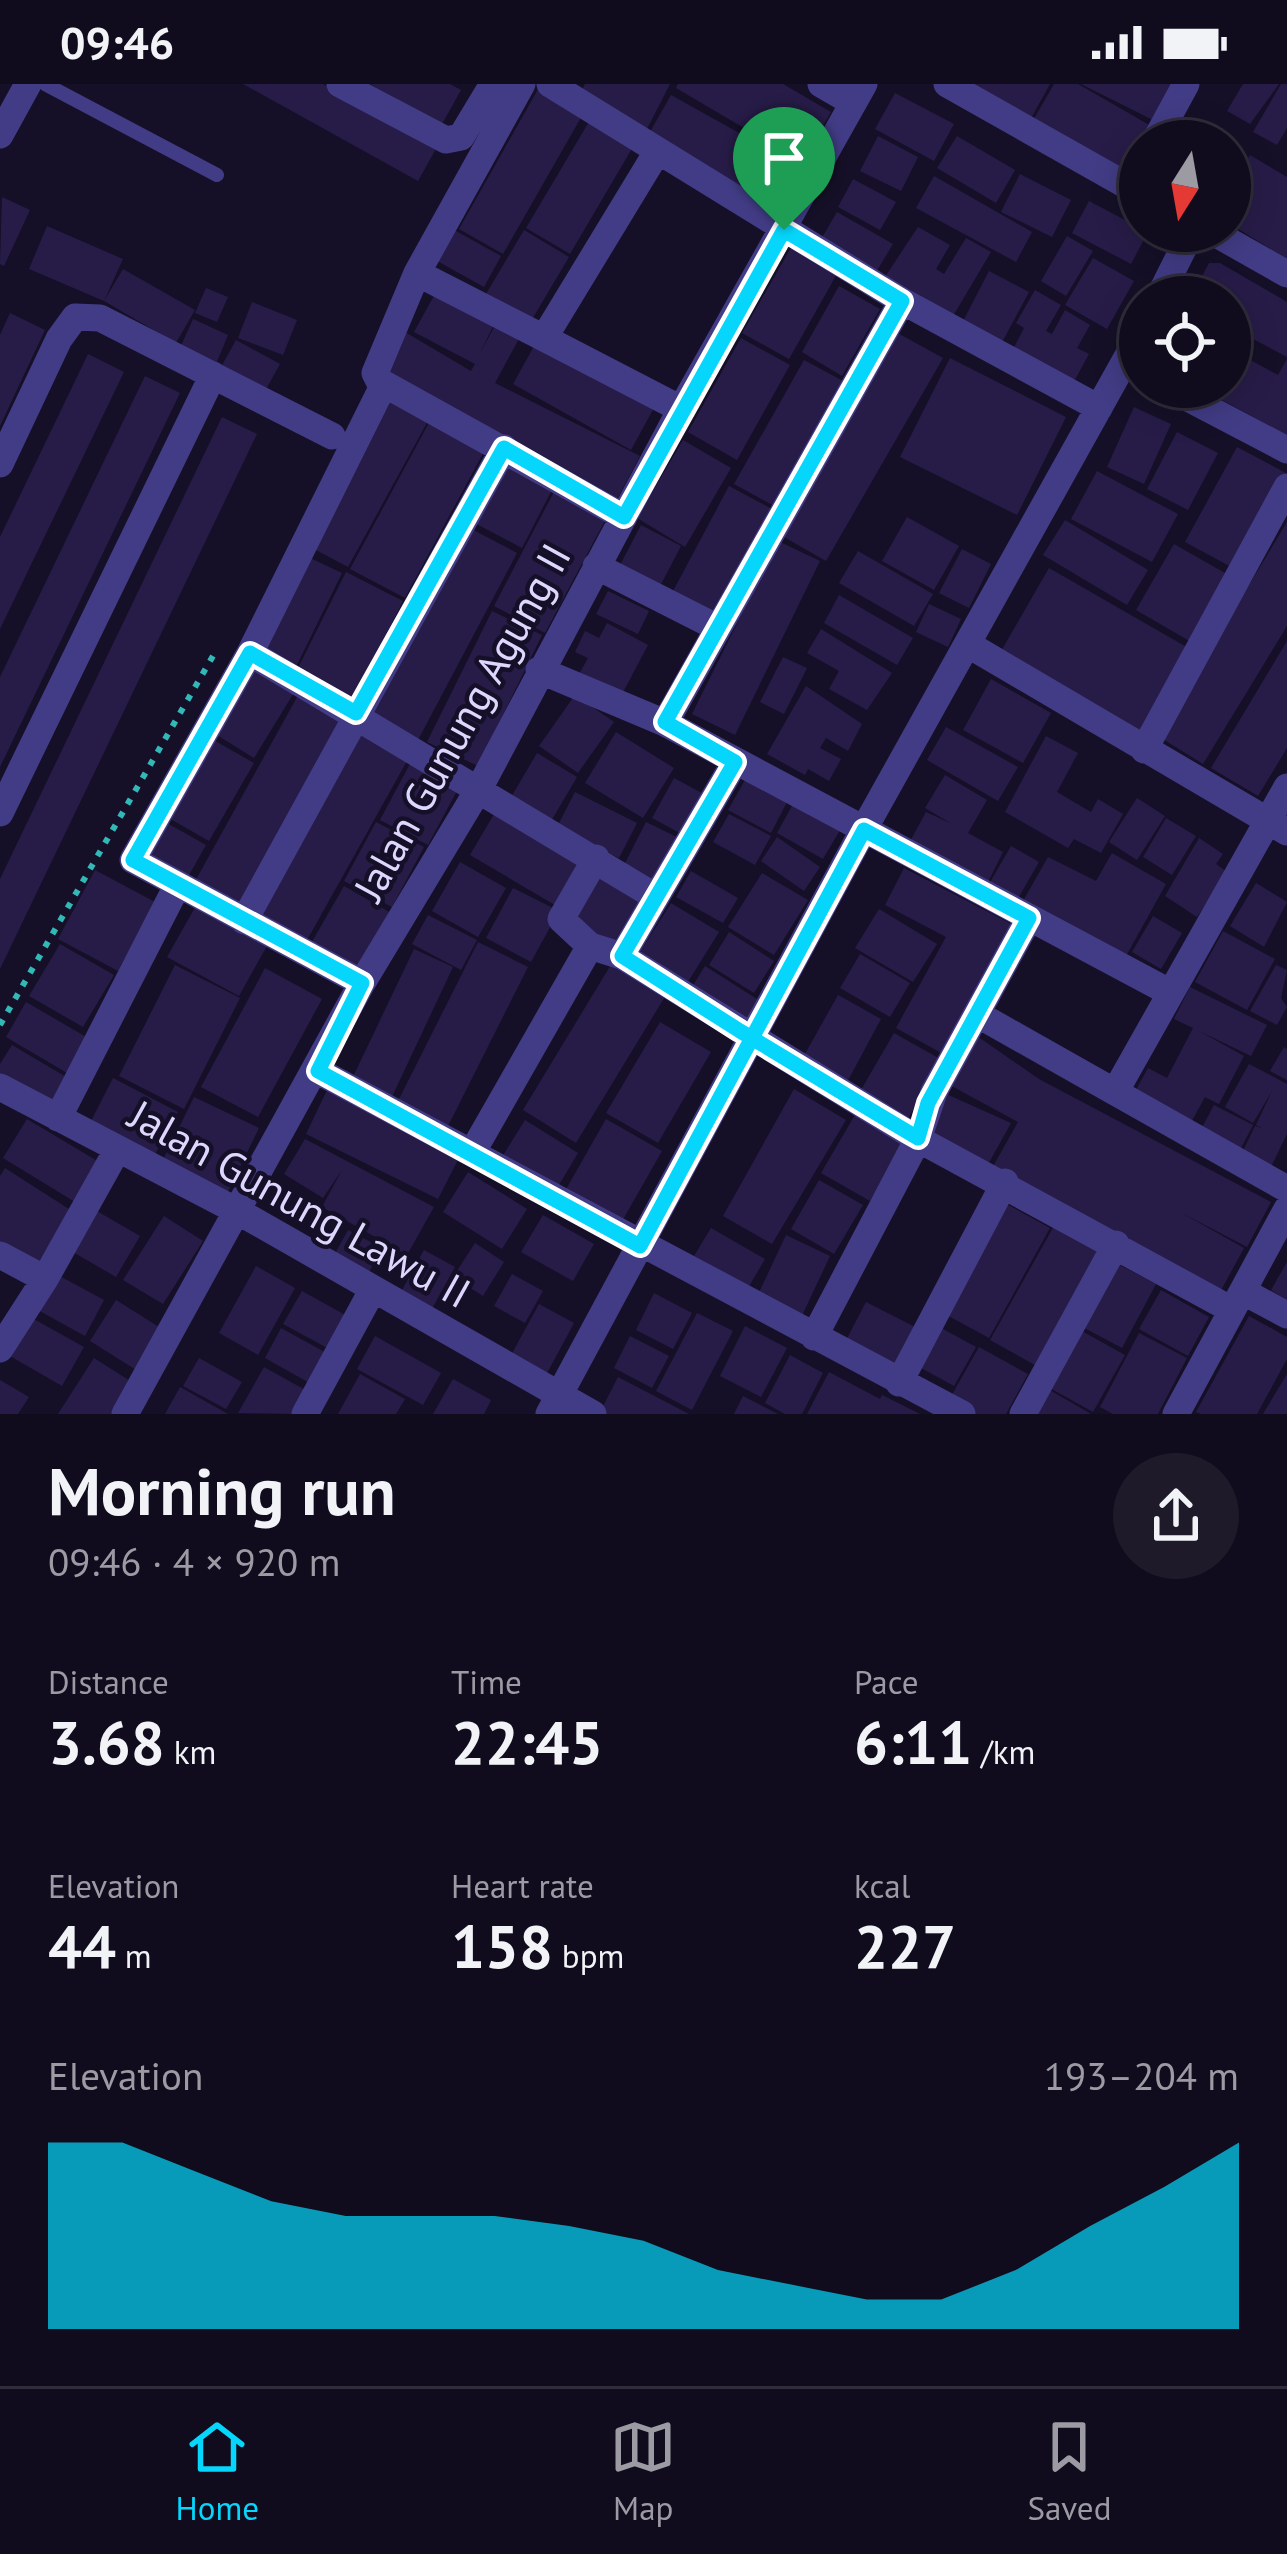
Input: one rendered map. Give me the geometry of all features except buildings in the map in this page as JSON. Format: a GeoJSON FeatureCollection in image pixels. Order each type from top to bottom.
{"type":"FeatureCollection","features":[{"type":"Feature","properties":{"kind":"street"},"geometry":{"type":"LineString","coordinates":[[0,135],[28,84]]}},
{"type":"Feature","properties":{"kind":"street"},"geometry":{"type":"LineString","coordinates":[[340,84],[446,140],[461,137],[493,84]]}},
{"type":"Feature","properties":{"kind":"street"},"geometry":{"type":"LineString","coordinates":[[362,983],[133,860],[250,653],[380,380],[417,273],[522,84]]}},
{"type":"Feature","properties":{"kind":"street"},"geometry":{"type":"LineString","coordinates":[[821,84],[858,93]]}},
{"type":"Feature","properties":{"kind":"street"},"geometry":{"type":"LineString","coordinates":[[947,84],[1119,174]]}},
{"type":"Feature","properties":{"kind":"street"},"geometry":{"type":"LineString","coordinates":[[1166,120],[1186,84]]}},
{"type":"Feature","properties":{"kind":"street"},"geometry":{"type":"LineString","coordinates":[[567,88],[657,152],[902,301],[1099,408]]}},
{"type":"Feature","properties":{"kind":"street","name":"Jalan Gunung Agung II"},"geometry":{"type":"LineString","coordinates":[[125,1414],[318,1071],[362,983],[480,787],[539,670],[858,93]]}},
{"type":"Feature","properties":{"kind":"street"},"geometry":{"type":"LineString","coordinates":[[544,338],[657,152]]}},
{"type":"Feature","properties":{"kind":"street"},"geometry":{"type":"LineString","coordinates":[[1248,252],[1287,274]]}},
{"type":"Feature","properties":{"kind":"street"},"geometry":{"type":"LineString","coordinates":[[417,273],[681,410]]}},
{"type":"Feature","properties":{"kind":"street"},"geometry":{"type":"LineString","coordinates":[[665,722],[902,301]]}},
{"type":"Feature","properties":{"kind":"street"},"geometry":{"type":"LineString","coordinates":[[0,464],[59,339],[75,317],[100,318],[332,436]]}},
{"type":"Feature","properties":{"kind":"street"},"geometry":{"type":"LineString","coordinates":[[0,813],[213,375]]}},
{"type":"Feature","properties":{"kind":"street"},"geometry":{"type":"LineString","coordinates":[[380,380],[624,517]]}},
{"type":"Feature","properties":{"kind":"street"},"geometry":{"type":"LineString","coordinates":[[554,1405],[864,830],[1099,408],[1119,384]]}},
{"type":"Feature","properties":{"kind":"street"},"geometry":{"type":"LineString","coordinates":[[1206,408],[1287,451]]}},
{"type":"Feature","properties":{"kind":"street"},"geometry":{"type":"LineString","coordinates":[[244,921],[504,448]]}},
{"type":"Feature","properties":{"kind":"street"},"geometry":{"type":"LineString","coordinates":[[1144,750],[1287,487]]}},
{"type":"Feature","properties":{"kind":"street"},"geometry":{"type":"LineString","coordinates":[[596,566],[718,628]]}},
{"type":"Feature","properties":{"kind":"street"},"geometry":{"type":"LineString","coordinates":[[969,645],[1278,827]]}},
{"type":"Feature","properties":{"kind":"street"},"geometry":{"type":"LineString","coordinates":[[250,653],[480,787],[656,897]]}},
{"type":"Feature","properties":{"kind":"street"},"geometry":{"type":"LineString","coordinates":[[539,670],[665,722],[1169,992]]}},
{"type":"Feature","properties":{"kind":"street"},"geometry":{"type":"LineString","coordinates":[[622,956],[735,762]]}},
{"type":"Feature","properties":{"kind":"street"},"geometry":{"type":"LineString","coordinates":[[1115,1092],[1169,992],[1278,827],[1287,787]]}},
{"type":"Feature","properties":{"kind":"street"},"geometry":{"type":"LineString","coordinates":[[596,858],[561,919],[590,946],[622,956],[918,1138],[1116,1244],[1238,1301],[1287,1315]]}},
{"type":"Feature","properties":{"kind":"street"},"geometry":{"type":"LineString","coordinates":[[58,1118],[178,884]]}},
{"type":"Feature","properties":{"kind":"street"},"geometry":{"type":"LineString","coordinates":[[814,1337],[918,1138],[928,1103],[1029,918]]}},
{"type":"Feature","properties":{"kind":"street"},"geometry":{"type":"LineString","coordinates":[[473,1151],[590,946]]}},
{"type":"Feature","properties":{"kind":"street"},"geometry":{"type":"LineString","coordinates":[[977,1014],[1287,1189]]}},
{"type":"Feature","properties":{"kind":"street"},"geometry":{"type":"LineString","coordinates":[[318,1071],[962,1414]]}},
{"type":"Feature","properties":{"kind":"street","name":"Jalan Gunung Lawu II"},"geometry":{"type":"LineString","coordinates":[[0,1087],[116,1152],[239,1212],[373,1289],[554,1405],[593,1414]]}},
{"type":"Feature","properties":{"kind":"street"},"geometry":{"type":"LineString","coordinates":[[0,1349],[45,1280],[116,1152]]}},
{"type":"Feature","properties":{"kind":"street"},"geometry":{"type":"LineString","coordinates":[[899,1383],[1005,1182]]}},
{"type":"Feature","properties":{"kind":"street"},"geometry":{"type":"LineString","coordinates":[[1177,1414],[1287,1209]]}},
{"type":"Feature","properties":{"kind":"street"},"geometry":{"type":"LineString","coordinates":[[1023,1414],[1116,1244]]}},
{"type":"Feature","properties":{"kind":"street"},"geometry":{"type":"LineString","coordinates":[[0,1255],[45,1280]]}},
{"type":"Feature","properties":{"kind":"street"},"geometry":{"type":"LineString","coordinates":[[305,1414],[373,1289]]}},
{"type":"Feature","properties":{"kind":"lane"},"geometry":{"type":"LineString","coordinates":[[45,84],[217,175]]}},
{"type":"Feature","properties":{"kind":"path"},"geometry":{"type":"LineString","coordinates":[[0,1025],[171,721],[220,644]]}},
{"type":"Feature","properties":{"kind":"route"},"geometry":{"type":"LineString","coordinates":[[784,230],[624,517],[504,448],[356,713],[250,653],[133,860],[362,983],[318,1071],[473,1151],[640,1246],[752,1039],[864,830],[1029,918],[928,1103],[918,1138],[752,1039],[622,956],[735,762],[665,722],[902,301],[784,230]]}}]}
